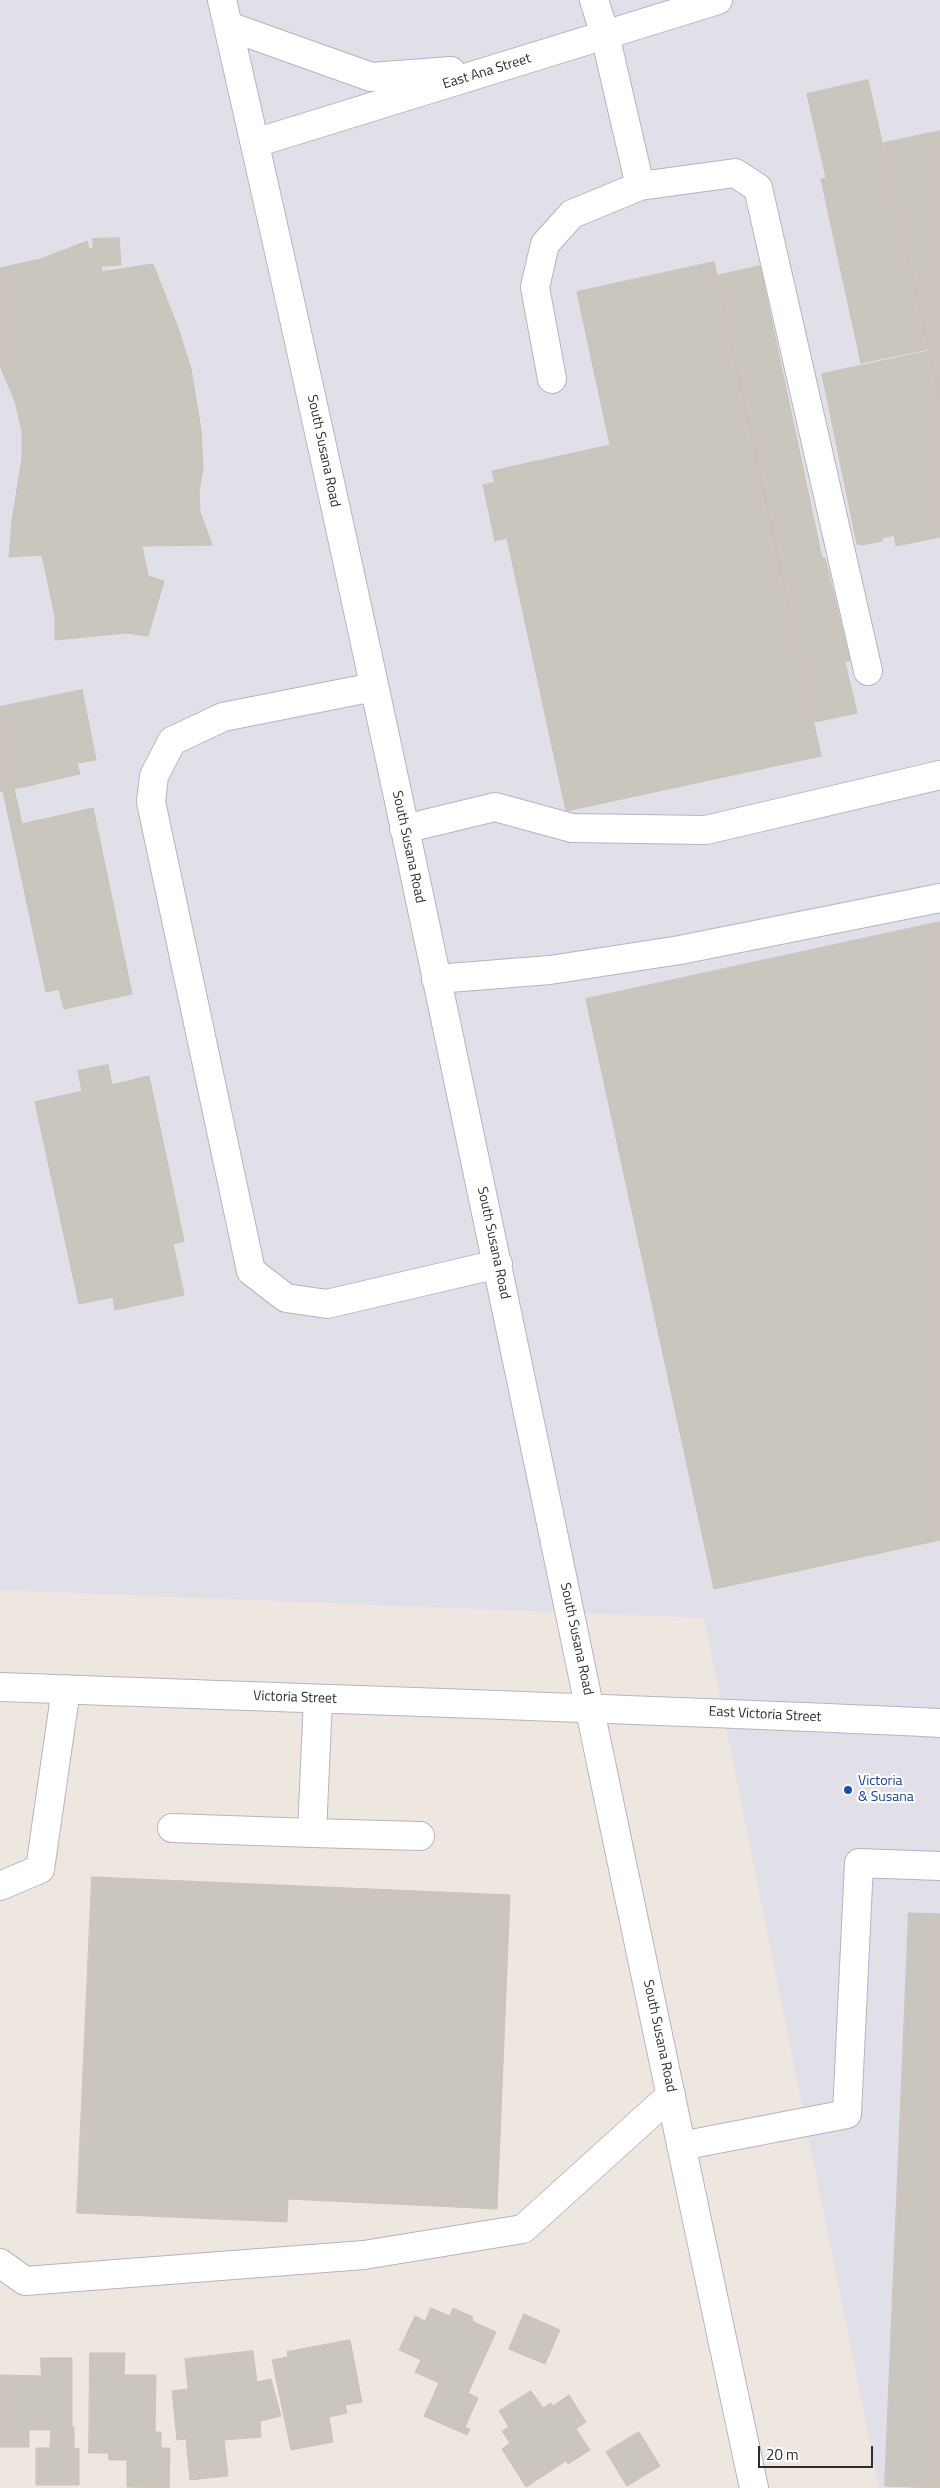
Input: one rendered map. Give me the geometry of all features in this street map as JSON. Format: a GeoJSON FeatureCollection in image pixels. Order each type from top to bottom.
{"type":"FeatureCollection","features":[{"type":"Feature","properties":{"kind":"street","name":"South Susana Road"},"geometry":{"type":"LineString","coordinates":[[222,0],[374,687],[498,1264],[754,2488]]}},
{"type":"Feature","properties":{"kind":"street"},"geometry":{"type":"LineString","coordinates":[[594,0],[640,186]]}},
{"type":"Feature","properties":{"kind":"street","name":"East Ana Street"},"geometry":{"type":"LineString","coordinates":[[255,143],[718,0]]}},
{"type":"Feature","properties":{"kind":"street"},"geometry":{"type":"LineString","coordinates":[[228,26],[371,77],[497,68]]}},
{"type":"Feature","properties":{"kind":"street"},"geometry":{"type":"LineString","coordinates":[[552,379],[535,287],[545,244],[572,214],[640,186],[735,173],[758,188],[868,671]]}},
{"type":"Feature","properties":{"kind":"street"},"geometry":{"type":"LineString","coordinates":[[374,687],[223,717],[172,741],[154,776],[151,802],[225,1149],[252,1271],[286,1298],[327,1304],[498,1264]]}},
{"type":"Feature","properties":{"kind":"street"},"geometry":{"type":"LineString","coordinates":[[404,829],[496,807],[572,828],[706,830],[940,775]]}},
{"type":"Feature","properties":{"kind":"street"},"geometry":{"type":"LineString","coordinates":[[436,979],[550,970],[670,952],[940,898]]}},
{"type":"Feature","properties":{"kind":"street","name":"Victoria Street"},"geometry":{"type":"LineString","coordinates":[[1,1684],[66,1689],[318,1700],[591,1708]]}},
{"type":"Feature","properties":{"kind":"street"},"geometry":{"type":"LineString","coordinates":[[0,1886],[40,1869],[66,1689]]}},
{"type":"Feature","properties":{"kind":"street"},"geometry":{"type":"LineString","coordinates":[[312,1833],[318,1700]]}},
{"type":"Feature","properties":{"kind":"street","name":"East Victoria Street"},"geometry":{"type":"LineString","coordinates":[[591,1708],[940,1723]]}},
{"type":"Feature","properties":{"kind":"street"},"geometry":{"type":"LineString","coordinates":[[172,1828],[420,1836]]}},
{"type":"Feature","properties":{"kind":"street"},"geometry":{"type":"LineString","coordinates":[[681,2146],[847,2114],[859,1862],[940,1866]]}},
{"type":"Feature","properties":{"kind":"street"},"geometry":{"type":"LineString","coordinates":[[0,2263],[25,2281],[364,2255],[523,2229],[671,2095]]}},
{"type":"Feature","properties":{"kind":"shaded area"},"geometry":{"type":"Polygon","coordinates":[[[0,0],[940,0],[940,2488],[879,2488],[704,1618],[0,1590],[0,0]]]}},
{"type":"Feature","properties":{"kind":"building"},"geometry":{"type":"Polygon","coordinates":[[[868,80],[929,349],[861,363],[821,179],[826,178],[807,94],[868,80]]]}},
{"type":"Feature","properties":{"kind":"building"},"geometry":{"type":"Polygon","coordinates":[[[940,131],[940,398],[886,164],[888,163],[884,143],[940,131]]]}},
{"type":"Feature","properties":{"kind":"building"},"geometry":{"type":"Polygon","coordinates":[[[119,238],[121,265],[102,266],[101,272],[153,264],[178,328],[191,369],[201,430],[203,468],[199,491],[200,512],[212,545],[142,546],[148,576],[164,581],[148,636],[126,633],[55,640],[55,616],[42,555],[9,557],[12,521],[22,458],[22,431],[15,401],[0,366],[0,268],[41,259],[87,241],[89,249],[93,248],[93,239],[119,238]]]}},
{"type":"Feature","properties":{"kind":"building"},"geometry":{"type":"Polygon","coordinates":[[[714,262],[821,756],[566,811],[507,538],[495,541],[483,485],[495,482],[492,471],[610,445],[577,292],[714,262]]]}},
{"type":"Feature","properties":{"kind":"building"},"geometry":{"type":"Polygon","coordinates":[[[760,266],[822,558],[825,558],[850,660],[845,662],[857,713],[815,722],[716,276],[760,266]]]}},
{"type":"Feature","properties":{"kind":"building"},"geometry":{"type":"Polygon","coordinates":[[[930,351],[940,398],[940,537],[896,546],[894,535],[882,538],[882,541],[862,545],[857,544],[822,374],[930,351]]]}},
{"type":"Feature","properties":{"kind":"building"},"geometry":{"type":"Polygon","coordinates":[[[82,690],[96,760],[77,763],[80,774],[14,789],[22,824],[93,808],[132,994],[64,1009],[59,989],[46,992],[3,791],[0,791],[0,707],[82,690]]]}},
{"type":"Feature","properties":{"kind":"building"},"geometry":{"type":"Polygon","coordinates":[[[940,922],[940,1540],[714,1589],[586,999],[940,922]]]}},
{"type":"Feature","properties":{"kind":"building"},"geometry":{"type":"Polygon","coordinates":[[[108,1065],[112,1085],[149,1076],[184,1241],[173,1244],[184,1295],[115,1310],[113,1297],[79,1304],[35,1102],[82,1091],[78,1071],[108,1065]]]}},
{"type":"Feature","properties":{"kind":"building"},"geometry":{"type":"Polygon","coordinates":[[[92,1877],[510,1895],[497,2209],[288,2199],[287,2222],[77,2213],[92,1877]]]}},
{"type":"Feature","properties":{"kind":"building"},"geometry":{"type":"Polygon","coordinates":[[[909,1913],[940,1914],[940,2488],[885,2486],[909,1913]]]}},
{"type":"Feature","properties":{"kind":"building"},"geometry":{"type":"Polygon","coordinates":[[[431,2308],[450,2316],[453,2308],[473,2317],[472,2321],[496,2332],[468,2393],[478,2398],[465,2427],[470,2429],[467,2435],[424,2416],[439,2383],[415,2372],[421,2360],[399,2350],[415,2316],[425,2321],[431,2308]]]}},
{"type":"Feature","properties":{"kind":"building"},"geometry":{"type":"Polygon","coordinates":[[[524,2314],[560,2330],[545,2364],[509,2349],[524,2314]]]}},
{"type":"Feature","properties":{"kind":"building"},"geometry":{"type":"Polygon","coordinates":[[[350,2340],[362,2402],[345,2405],[347,2413],[329,2417],[333,2442],[291,2450],[272,2360],[288,2357],[287,2352],[350,2340]]]}},
{"type":"Feature","properties":{"kind":"building"},"geometry":{"type":"Polygon","coordinates":[[[253,2351],[257,2382],[271,2379],[281,2416],[260,2421],[261,2437],[224,2440],[228,2476],[190,2480],[186,2439],[177,2440],[172,2391],[188,2389],[185,2359],[253,2351]]]}},
{"type":"Feature","properties":{"kind":"building"},"geometry":{"type":"Polygon","coordinates":[[[90,2353],[125,2353],[124,2375],[156,2375],[155,2432],[161,2432],[161,2448],[170,2448],[169,2488],[127,2487],[127,2460],[109,2460],[108,2453],[89,2453],[90,2353]]]}},
{"type":"Feature","properties":{"kind":"building"},"geometry":{"type":"Polygon","coordinates":[[[41,2358],[72,2358],[72,2427],[74,2427],[74,2448],[79,2449],[79,2485],[36,2485],[36,2448],[50,2448],[51,2430],[29,2430],[29,2447],[0,2447],[0,2375],[41,2376],[41,2358]]]}},
{"type":"Feature","properties":{"kind":"building"},"geometry":{"type":"Polygon","coordinates":[[[531,2391],[543,2408],[551,2403],[553,2406],[569,2395],[586,2422],[576,2429],[590,2450],[568,2464],[566,2461],[526,2487],[502,2449],[510,2443],[502,2431],[509,2427],[499,2411],[531,2391]]]}},
{"type":"Feature","properties":{"kind":"building"},"geometry":{"type":"Polygon","coordinates":[[[639,2432],[660,2466],[627,2486],[606,2452],[639,2432]]]}},
{"type":"Feature","properties":{"kind":"place","name":"Victoria & Susana"},"geometry":{"type":"Point","coordinates":[848,1790]}}]}
